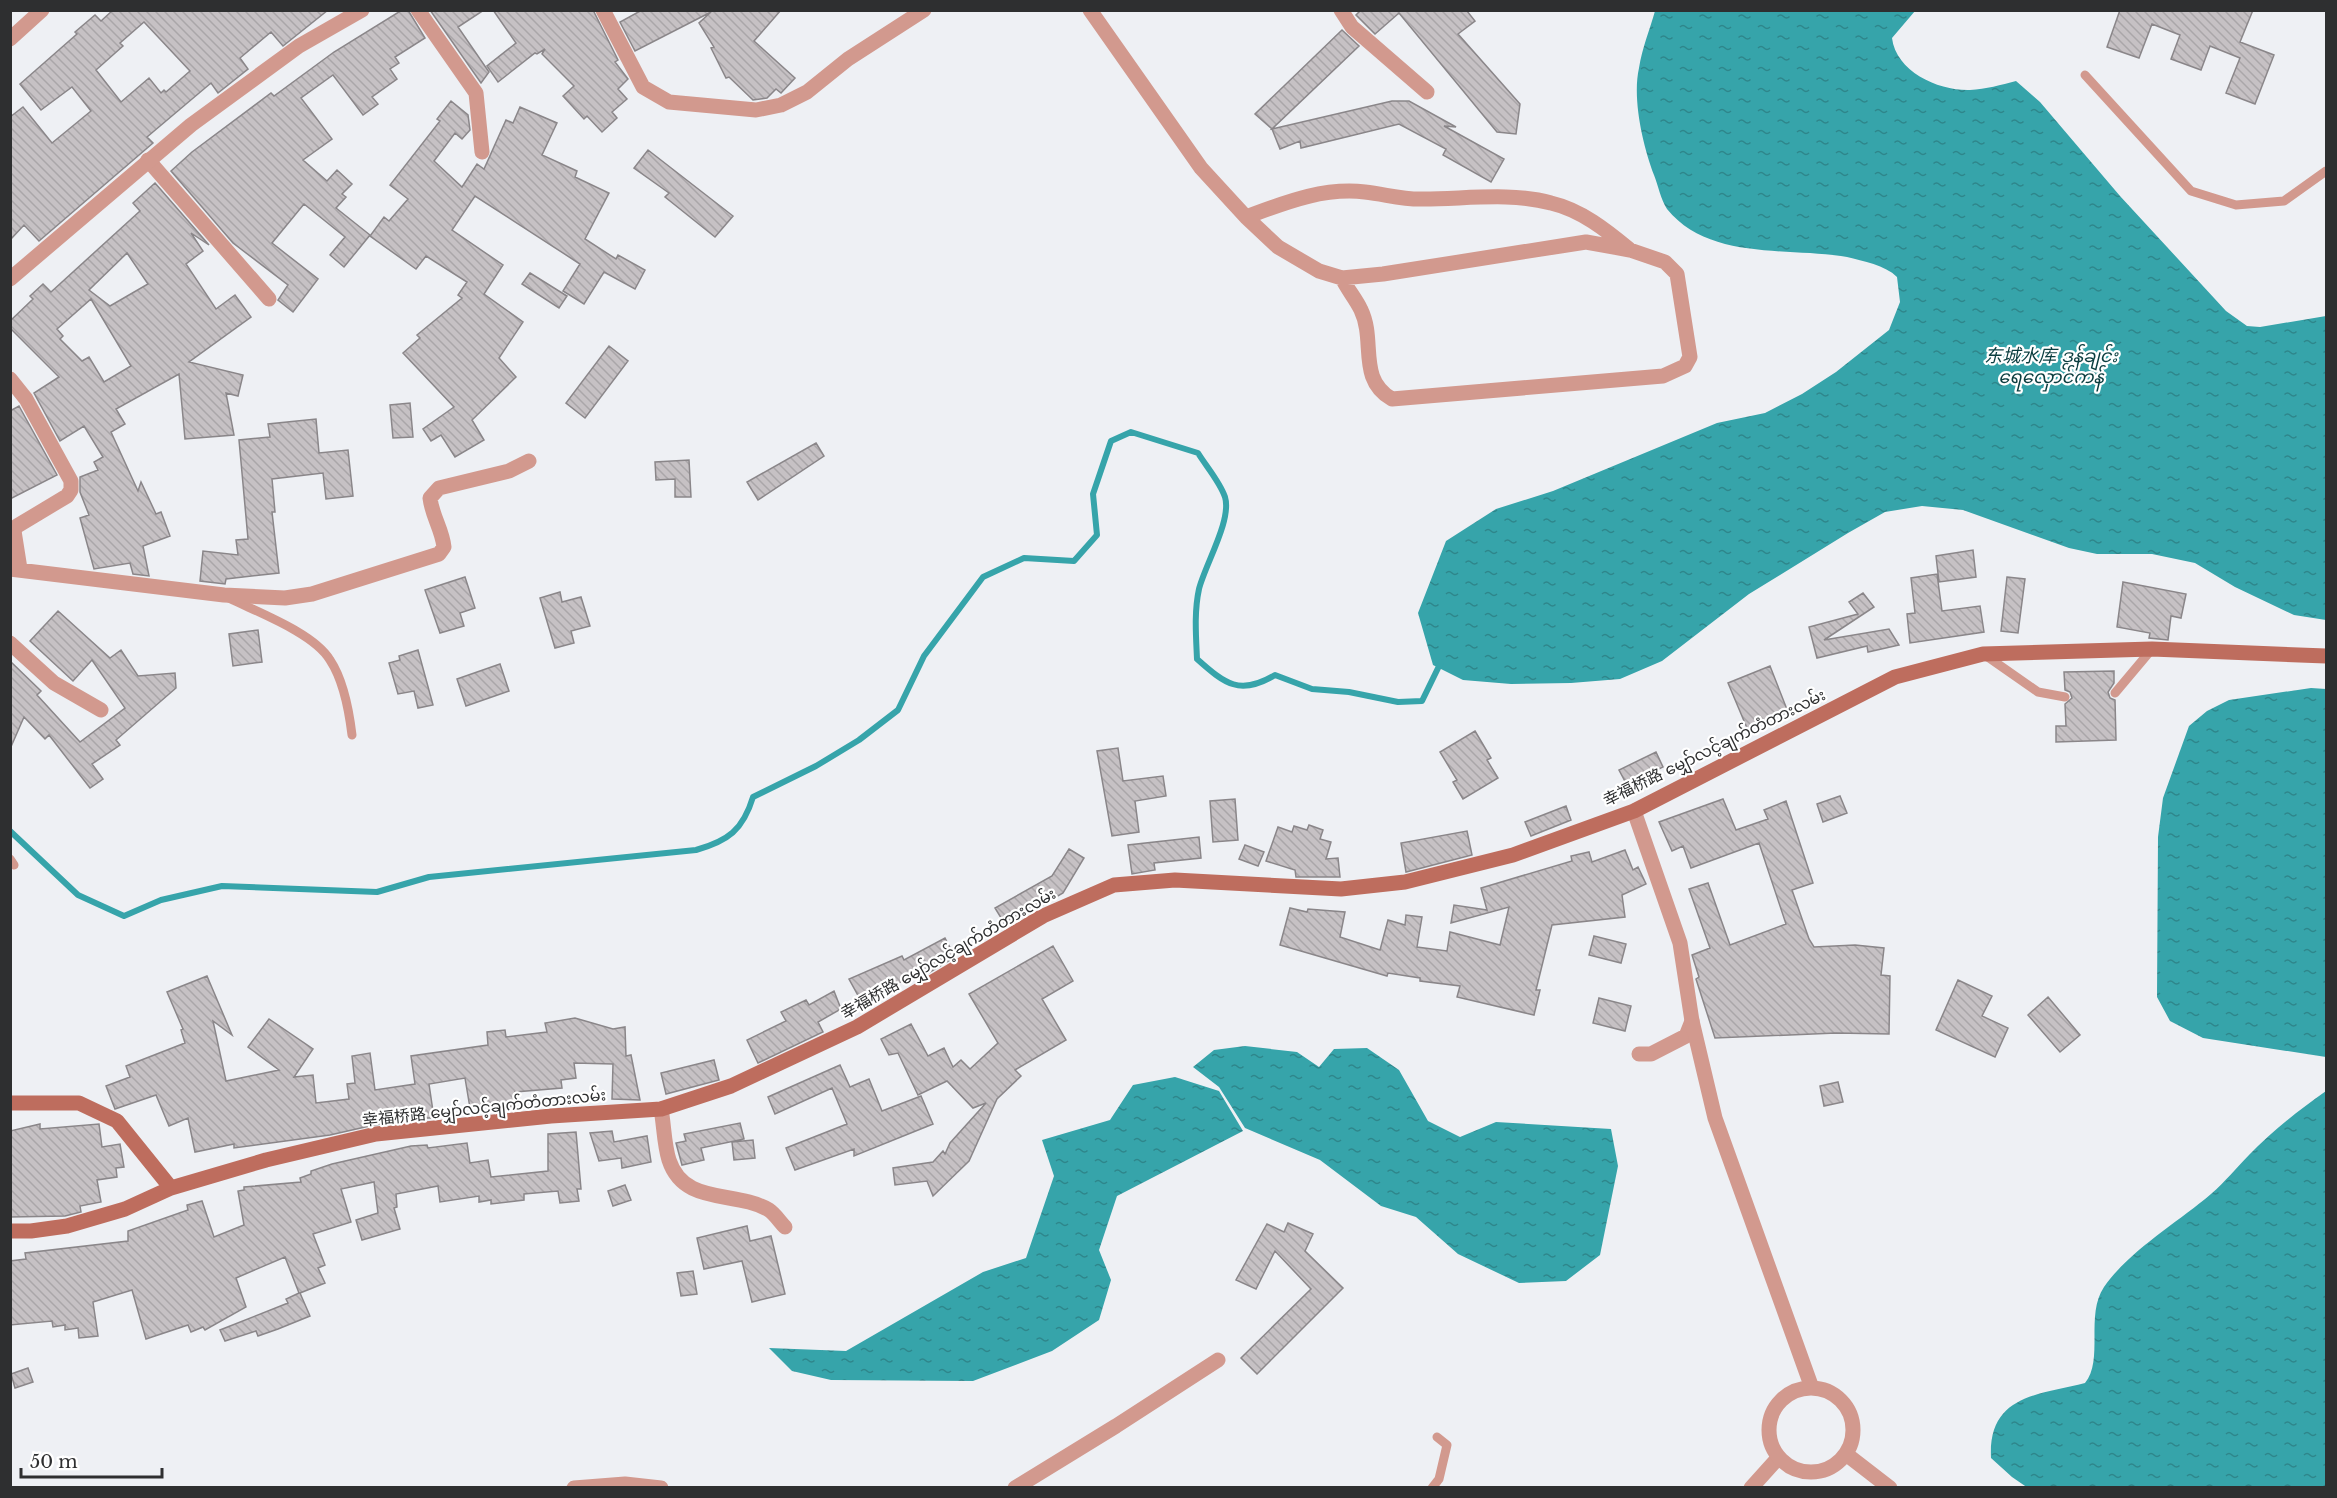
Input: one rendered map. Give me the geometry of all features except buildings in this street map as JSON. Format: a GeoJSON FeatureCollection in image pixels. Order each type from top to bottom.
{"type":"FeatureCollection","features":[{"type":"Feature","properties":{"kind":"main road","name":"幸福桥路 မျှော်လင့်ချက်တံတားလမ်း"},"geometry":{"type":"LineString","coordinates":[[10,1231],[31,1231],[68,1226],[125,1209],[171,1188],[266,1160],[375,1134],[551,1116],[661,1109],[731,1086],[857,1027],[1043,916],[1114,885],[1175,880],[1341,889],[1405,882],[1513,855],[1634,811],[1895,677],[1983,654],[2152,649],[2326,656]]}},
{"type":"Feature","properties":{"kind":"main road"},"geometry":{"type":"LineString","coordinates":[[10,1103],[79,1103],[117,1121],[171,1188]]}},
{"type":"Feature","properties":{"kind":"street"},"geometry":{"type":"LineString","coordinates":[[10,39],[42,10]]}},
{"type":"Feature","properties":{"kind":"street"},"geometry":{"type":"LineString","coordinates":[[10,279],[191,125],[299,46],[362,10]]}},
{"type":"Feature","properties":{"kind":"street"},"geometry":{"type":"LineString","coordinates":[[418,10],[476,93],[482,152]]}},
{"type":"Feature","properties":{"kind":"street"},"geometry":{"type":"LineString","coordinates":[[603,10],[643,87],[669,102],[756,110],[781,105],[807,92],[849,59],[924,10]]}},
{"type":"Feature","properties":{"kind":"street"},"geometry":{"type":"LineString","coordinates":[[1090,10],[1201,168],[1246,217],[1278,247],[1319,271],[1342,278],[1383,274],[1586,242],[1630,250],[1665,262],[1677,274],[1690,357],[1685,366],[1663,376],[1392,399],[1380,392],[1372,378],[1362,311],[1342,278]]}},
{"type":"Feature","properties":{"kind":"street"},"geometry":{"type":"LineString","coordinates":[[1341,10],[1352,27],[1427,92]]}},
{"type":"Feature","properties":{"kind":"street"},"geometry":{"type":"LineString","coordinates":[[148,160],[269,299]]}},
{"type":"Feature","properties":{"kind":"street"},"geometry":{"type":"LineString","coordinates":[[1246,217],[1299,197],[1327,193],[1364,192],[1401,199],[1495,197],[1551,202],[1583,216],[1630,250]]}},
{"type":"Feature","properties":{"kind":"street"},"geometry":{"type":"LineString","coordinates":[[10,379],[27,399],[71,481],[71,490],[67,496],[17,526],[14,531],[15,569],[224,595],[285,598],[312,594],[439,554],[444,547],[443,536],[431,510],[430,498],[439,488],[509,471],[529,461]]}},
{"type":"Feature","properties":{"kind":"street"},"geometry":{"type":"LineString","coordinates":[[10,643],[54,683],[101,710]]}},
{"type":"Feature","properties":{"kind":"street"},"geometry":{"type":"LineString","coordinates":[[1634,811],[1680,943],[1692,1021],[1716,1118],[1812,1388]]}},
{"type":"Feature","properties":{"kind":"street"},"geometry":{"type":"LineString","coordinates":[[1639,1054],[1651,1054],[1686,1036],[1692,1021]]}},
{"type":"Feature","properties":{"kind":"street"},"geometry":{"type":"LineString","coordinates":[[661,1109],[669,1161],[681,1182],[701,1193],[744,1201],[769,1210],[785,1227]]}},
{"type":"Feature","properties":{"kind":"street"},"geometry":{"type":"LineString","coordinates":[[1015,1488],[1218,1360]]}},
{"type":"Feature","properties":{"kind":"street"},"geometry":{"type":"LineString","coordinates":[[1812,1388],[1826,1390],[1838,1397],[1847,1408],[1853,1421],[1853,1435],[1846,1454],[1829,1468],[1815,1472],[1802,1472],[1778,1458],[1769,1439],[1770,1418],[1776,1406],[1785,1396],[1798,1390],[1812,1388]]}},
{"type":"Feature","properties":{"kind":"street"},"geometry":{"type":"LineString","coordinates":[[1846,1454],[1890,1488]]}},
{"type":"Feature","properties":{"kind":"street"},"geometry":{"type":"LineString","coordinates":[[1751,1488],[1778,1458]]}},
{"type":"Feature","properties":{"kind":"street"},"geometry":{"type":"LineString","coordinates":[[574,1488],[626,1484],[661,1488]]}},
{"type":"Feature","properties":{"kind":"lane"},"geometry":{"type":"LineString","coordinates":[[2085,75],[2191,191],[2236,205],[2284,201],[2326,171]]}},
{"type":"Feature","properties":{"kind":"lane"},"geometry":{"type":"LineString","coordinates":[[224,595],[313,642],[330,659],[349,706],[352,735]]}},
{"type":"Feature","properties":{"kind":"lane"},"geometry":{"type":"LineString","coordinates":[[2115,693],[2152,649]]}},
{"type":"Feature","properties":{"kind":"lane"},"geometry":{"type":"LineString","coordinates":[[1983,654],[2038,692],[2065,697]]}},
{"type":"Feature","properties":{"kind":"lane"},"geometry":{"type":"LineString","coordinates":[[1432,1488],[1439,1479],[1447,1445],[1437,1437]]}},
{"type":"Feature","properties":{"kind":"water","name":"东城水库 ဒွန်ချင်း ရေလှောင်ကန်"},"geometry":{"type":"Polygon","coordinates":[[[1655,11],[1915,11],[1892,38],[1895,50],[1910,70],[1933,83],[1958,89],[1982,89],[2016,81],[2040,102],[2120,196],[2226,311],[2247,326],[2260,327],[2326,316],[2326,620],[2294,615],[2235,587],[2195,563],[2152,554],[2097,554],[2069,548],[1963,510],[1922,506],[1885,512],[1848,533],[1749,594],[1662,661],[1620,679],[1511,684],[1463,680],[1433,665],[1418,613],[1446,541],[1496,509],[1553,491],[1717,423],[1765,413],[1802,394],[1836,372],[1889,330],[1900,302],[1897,277],[1880,266],[1847,257],[1751,249],[1727,244],[1705,237],[1684,226],[1667,209],[1646,150],[1637,94],[1640,61],[1655,11]]]}},
{"type":"Feature","properties":{"kind":"water"},"geometry":{"type":"Polygon","coordinates":[[[2311,688],[2326,689],[2326,1057],[2203,1038],[2170,1021],[2157,997],[2158,837],[2163,798],[2189,726],[2207,711],[2229,700],[2311,688]]]}},
{"type":"Feature","properties":{"kind":"water"},"geometry":{"type":"Polygon","coordinates":[[[1245,1046],[1297,1052],[1319,1067],[1334,1049],[1367,1048],[1399,1070],[1428,1121],[1460,1137],[1496,1122],[1611,1129],[1618,1166],[1600,1255],[1566,1281],[1519,1283],[1458,1254],[1416,1217],[1381,1206],[1320,1160],[1245,1128],[1219,1087],[1193,1067],[1214,1050],[1245,1046]]]}},
{"type":"Feature","properties":{"kind":"water"},"geometry":{"type":"Polygon","coordinates":[[[1175,1077],[1219,1091],[1243,1131],[1117,1196],[1099,1250],[1111,1280],[1099,1320],[1052,1351],[973,1381],[831,1380],[792,1371],[769,1348],[846,1351],[983,1272],[1026,1258],[1054,1176],[1042,1140],[1110,1120],[1133,1085],[1175,1077]]]}},
{"type":"Feature","properties":{"kind":"water"},"geometry":{"type":"Polygon","coordinates":[[[2326,1091],[2326,1487],[2028,1488],[2012,1477],[1991,1458],[1992,1437],[1998,1421],[2019,1401],[2034,1395],[2085,1383],[2093,1362],[2096,1311],[2104,1287],[2140,1249],[2211,1194],[2276,1129],[2326,1091]]]}},
{"type":"Feature","properties":{"kind":"waterway"},"geometry":{"type":"LineString","coordinates":[[10,831],[78,895],[124,916],[161,900],[222,886],[377,892],[429,877],[696,850],[717,843],[739,826],[753,797],[816,766],[859,740],[898,710],[924,656],[983,577],[1024,558],[1074,561],[1097,535],[1093,494],[1111,441],[1131,432],[1198,453],[1223,491],[1226,507],[1225,518],[1199,589],[1196,615],[1197,659],[1216,675],[1225,681],[1242,686],[1252,685],[1275,675],[1312,689],[1349,692],[1398,702],[1422,701],[1441,662]]}}]}
